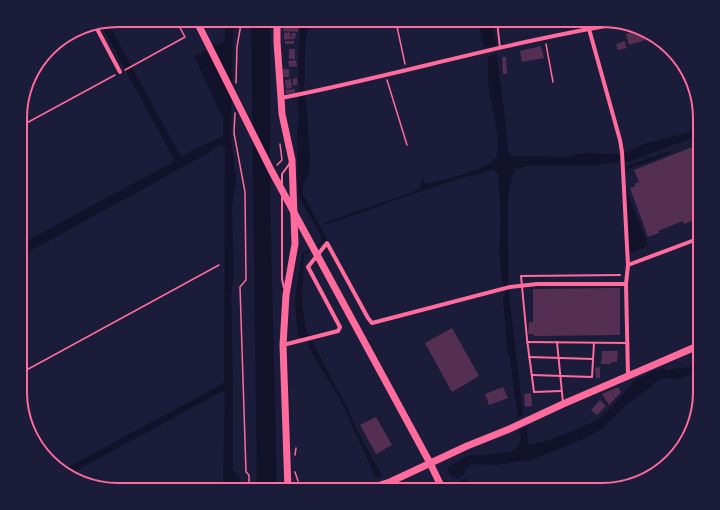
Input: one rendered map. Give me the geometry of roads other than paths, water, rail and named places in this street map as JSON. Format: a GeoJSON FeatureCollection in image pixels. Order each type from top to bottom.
{"type":"FeatureCollection","features":[{"type":"Feature","properties":{"kind":"main road"},"geometry":{"type":"LineString","coordinates":[[200,27],[271,170],[440,483]]}},
{"type":"Feature","properties":{"kind":"main road"},"geometry":{"type":"LineString","coordinates":[[277,27],[282,114],[292,160],[295,244],[286,295],[283,344],[288,483]]}},
{"type":"Feature","properties":{"kind":"main road"},"geometry":{"type":"LineString","coordinates":[[387,483],[571,400],[693,348]]}},
{"type":"Feature","properties":{"kind":"street"},"geometry":{"type":"LineString","coordinates":[[281,98],[600,27]]}},
{"type":"Feature","properties":{"kind":"street"},"geometry":{"type":"LineString","coordinates":[[588,29],[622,152],[628,265],[626,284],[628,376]]}},
{"type":"Feature","properties":{"kind":"street"},"geometry":{"type":"LineString","coordinates":[[97,30],[120,72]]}},
{"type":"Feature","properties":{"kind":"street"},"geometry":{"type":"LineString","coordinates":[[628,265],[693,241]]}},
{"type":"Feature","properties":{"kind":"street"},"geometry":{"type":"LineString","coordinates":[[283,344],[307,340],[338,331],[340,327],[308,267],[327,243],[372,323],[510,287],[537,284],[626,284]]}},
{"type":"Feature","properties":{"kind":"lane"},"geometry":{"type":"LineString","coordinates":[[498,27],[500,48]]}},
{"type":"Feature","properties":{"kind":"lane"},"geometry":{"type":"LineString","coordinates":[[286,295],[282,279],[282,174],[292,160]]}},
{"type":"Feature","properties":{"kind":"lane"},"geometry":{"type":"LineString","coordinates":[[561,391],[534,392],[527,342],[521,276],[620,275]]}},
{"type":"Feature","properties":{"kind":"lane"},"geometry":{"type":"LineString","coordinates":[[527,342],[628,343]]}},
{"type":"Feature","properties":{"kind":"lane"},"geometry":{"type":"LineString","coordinates":[[557,342],[563,404]]}},
{"type":"Feature","properties":{"kind":"lane"},"geometry":{"type":"LineString","coordinates":[[532,375],[592,377],[594,342]]}},
{"type":"Feature","properties":{"kind":"lane"},"geometry":{"type":"LineString","coordinates":[[529,357],[593,359]]}},
{"type":"Feature","properties":{"kind":"waterway"},"geometry":{"type":"LineString","coordinates":[[303,254],[322,243]]}}]}
